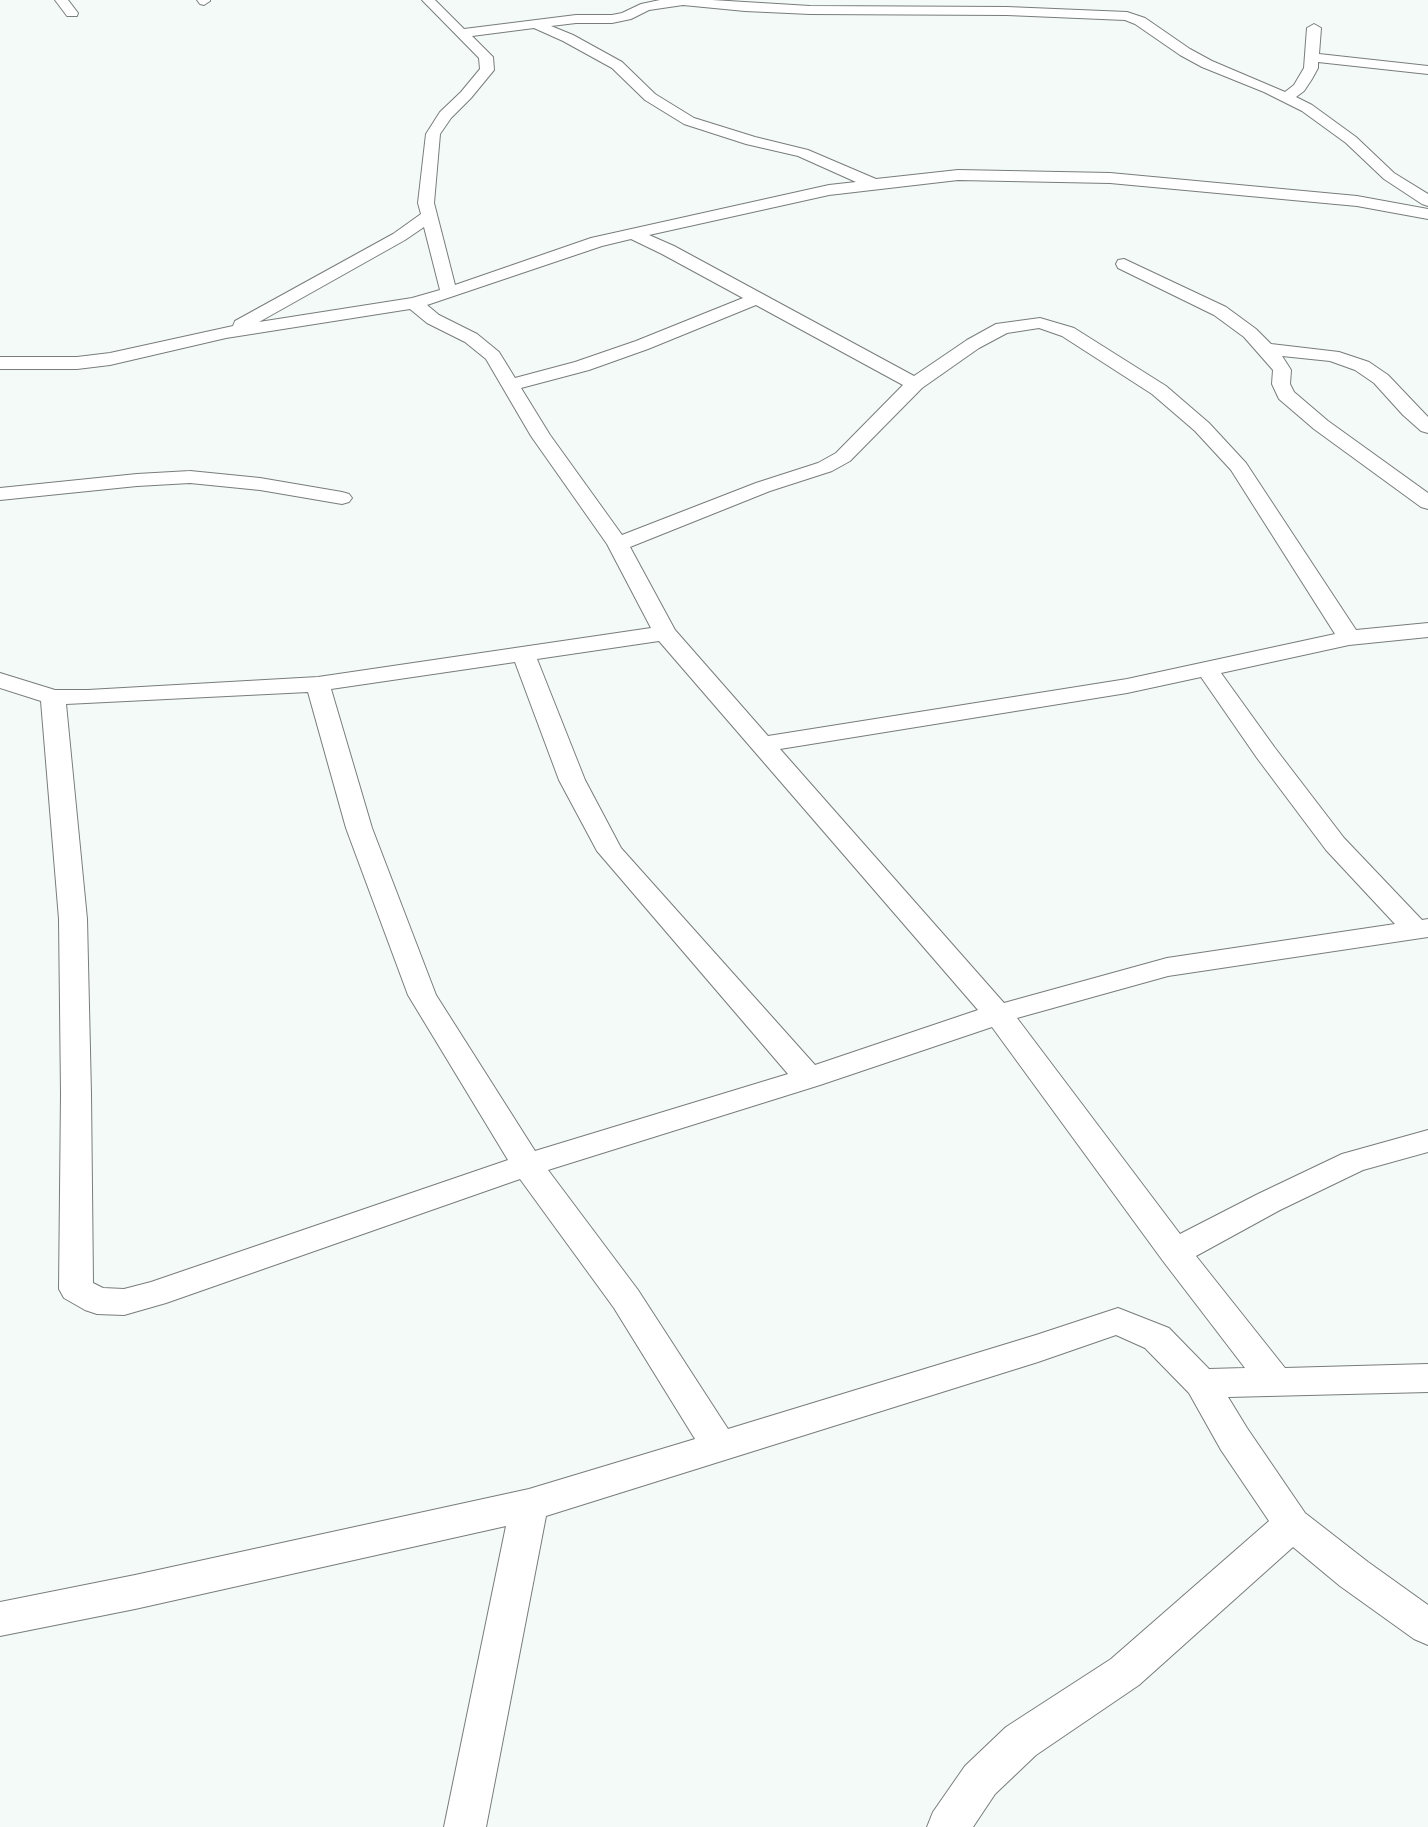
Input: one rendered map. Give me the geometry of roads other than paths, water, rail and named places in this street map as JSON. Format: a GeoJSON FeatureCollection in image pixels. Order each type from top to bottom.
{"type":"FeatureCollection","features":[{"type":"Feature","properties":{"kind":"street"},"geometry":{"type":"LineString","coordinates":[[61,0],[72,13]]}},
{"type":"Feature","properties":{"kind":"street"},"geometry":{"type":"LineString","coordinates":[[428,0],[486,57],[487,70],[466,95],[444,114],[433,134],[426,204],[449,293]]}},
{"type":"Feature","properties":{"kind":"street"},"geometry":{"type":"LineString","coordinates":[[460,33],[576,19],[612,19],[664,3],[683,1],[746,7],[810,10],[1007,11],[1126,16],[1140,21],[1185,52],[1207,64],[1307,108],[1352,140],[1427,210]]}},
{"type":"Feature","properties":{"kind":"street"},"geometry":{"type":"LineString","coordinates":[[536,24],[568,38],[617,65],[650,97],[689,121],[751,141],[803,153],[874,184]]}},
{"type":"Feature","properties":{"kind":"street"},"geometry":{"type":"LineString","coordinates":[[1286,98],[1306,79],[1313,57],[1314,28]]}},
{"type":"Feature","properties":{"kind":"street"},"geometry":{"type":"LineString","coordinates":[[1313,57],[1428,70]]}},
{"type":"Feature","properties":{"kind":"street"},"geometry":{"type":"LineString","coordinates":[[0,363],[77,363],[102,360],[226,333],[414,303],[449,293],[562,252],[632,234],[828,190],[874,184],[958,175],[1110,178],[1357,201],[1427,210]]}},
{"type":"Feature","properties":{"kind":"street"},"geometry":{"type":"LineString","coordinates":[[226,333],[400,237],[428,216]]}},
{"type":"Feature","properties":{"kind":"street"},"geometry":{"type":"LineString","coordinates":[[632,234],[668,250],[914,384]]}},
{"type":"Feature","properties":{"kind":"street"},"geometry":{"type":"LineString","coordinates":[[1124,264],[1220,311],[1250,333],[1266,349],[1282,370],[1281,384],[1286,395],[1321,425],[1428,503]]}},
{"type":"Feature","properties":{"kind":"street"},"geometry":{"type":"LineString","coordinates":[[510,385],[582,366],[642,345],[756,299]]}},
{"type":"Feature","properties":{"kind":"street"},"geometry":{"type":"LineString","coordinates":[[414,303],[433,319],[471,338],[493,356],[541,436],[618,544],[665,633],[998,1014],[1175,1252],[1276,1382]]}},
{"type":"Feature","properties":{"kind":"street"},"geometry":{"type":"LineString","coordinates":[[618,544],[763,487],[825,467],[843,457],[914,384],[973,344],[1002,328],[1040,324],[1068,332],[1159,390],[1202,427],[1233,460],[1349,638]]}},
{"type":"Feature","properties":{"kind":"street"},"geometry":{"type":"LineString","coordinates":[[1266,349],[1333,356],[1362,366],[1381,379],[1428,427]]}},
{"type":"Feature","properties":{"kind":"street"},"geometry":{"type":"LineString","coordinates":[[0,494],[137,480],[190,477],[260,484],[342,498]]}},
{"type":"Feature","properties":{"kind":"street"},"geometry":{"type":"LineString","coordinates":[[0,680],[53,697],[88,697],[318,684],[665,633]]}},
{"type":"Feature","properties":{"kind":"street"},"geometry":{"type":"LineString","coordinates":[[763,744],[1127,686],[1349,638],[1422,636]]}},
{"type":"Feature","properties":{"kind":"street"},"geometry":{"type":"LineString","coordinates":[[524,654],[572,780],[610,851],[809,1078]]}},
{"type":"Feature","properties":{"kind":"street"},"geometry":{"type":"LineString","coordinates":[[1207,669],[1266,754],[1335,844],[1422,929]]}},
{"type":"Feature","properties":{"kind":"street"},"geometry":{"type":"LineString","coordinates":[[318,684],[359,828],[422,996],[527,1165],[626,1299],[719,1446]]}},
{"type":"Feature","properties":{"kind":"street"},"geometry":{"type":"LineString","coordinates":[[53,697],[73,918],[76,1094],[76,1289],[97,1301],[124,1302],[154,1294],[527,1165],[809,1078],[998,1014],[1167,967],[1264,951],[1422,929]]}},
{"type":"Feature","properties":{"kind":"street"},"geometry":{"type":"LineString","coordinates":[[1175,1252],[1269,1202],[1353,1162],[1428,1141]]}},
{"type":"Feature","properties":{"kind":"street"},"geometry":{"type":"LineString","coordinates":[[0,1619],[135,1592],[529,1504],[1038,1348],[1118,1321],[1156,1338],[1201,1383],[1234,1439],[1292,1524],[1354,1574],[1428,1626]]}},
{"type":"Feature","properties":{"kind":"street"},"geometry":{"type":"LineString","coordinates":[[1201,1383],[1406,1380],[1428,1378]]}},
{"type":"Feature","properties":{"kind":"street"},"geometry":{"type":"LineString","coordinates":[[464,1827],[529,1504]]}},
{"type":"Feature","properties":{"kind":"street"},"geometry":{"type":"LineString","coordinates":[[948,1827],[980,1780],[1021,1741],[1125,1672],[1292,1524]]}}]}
